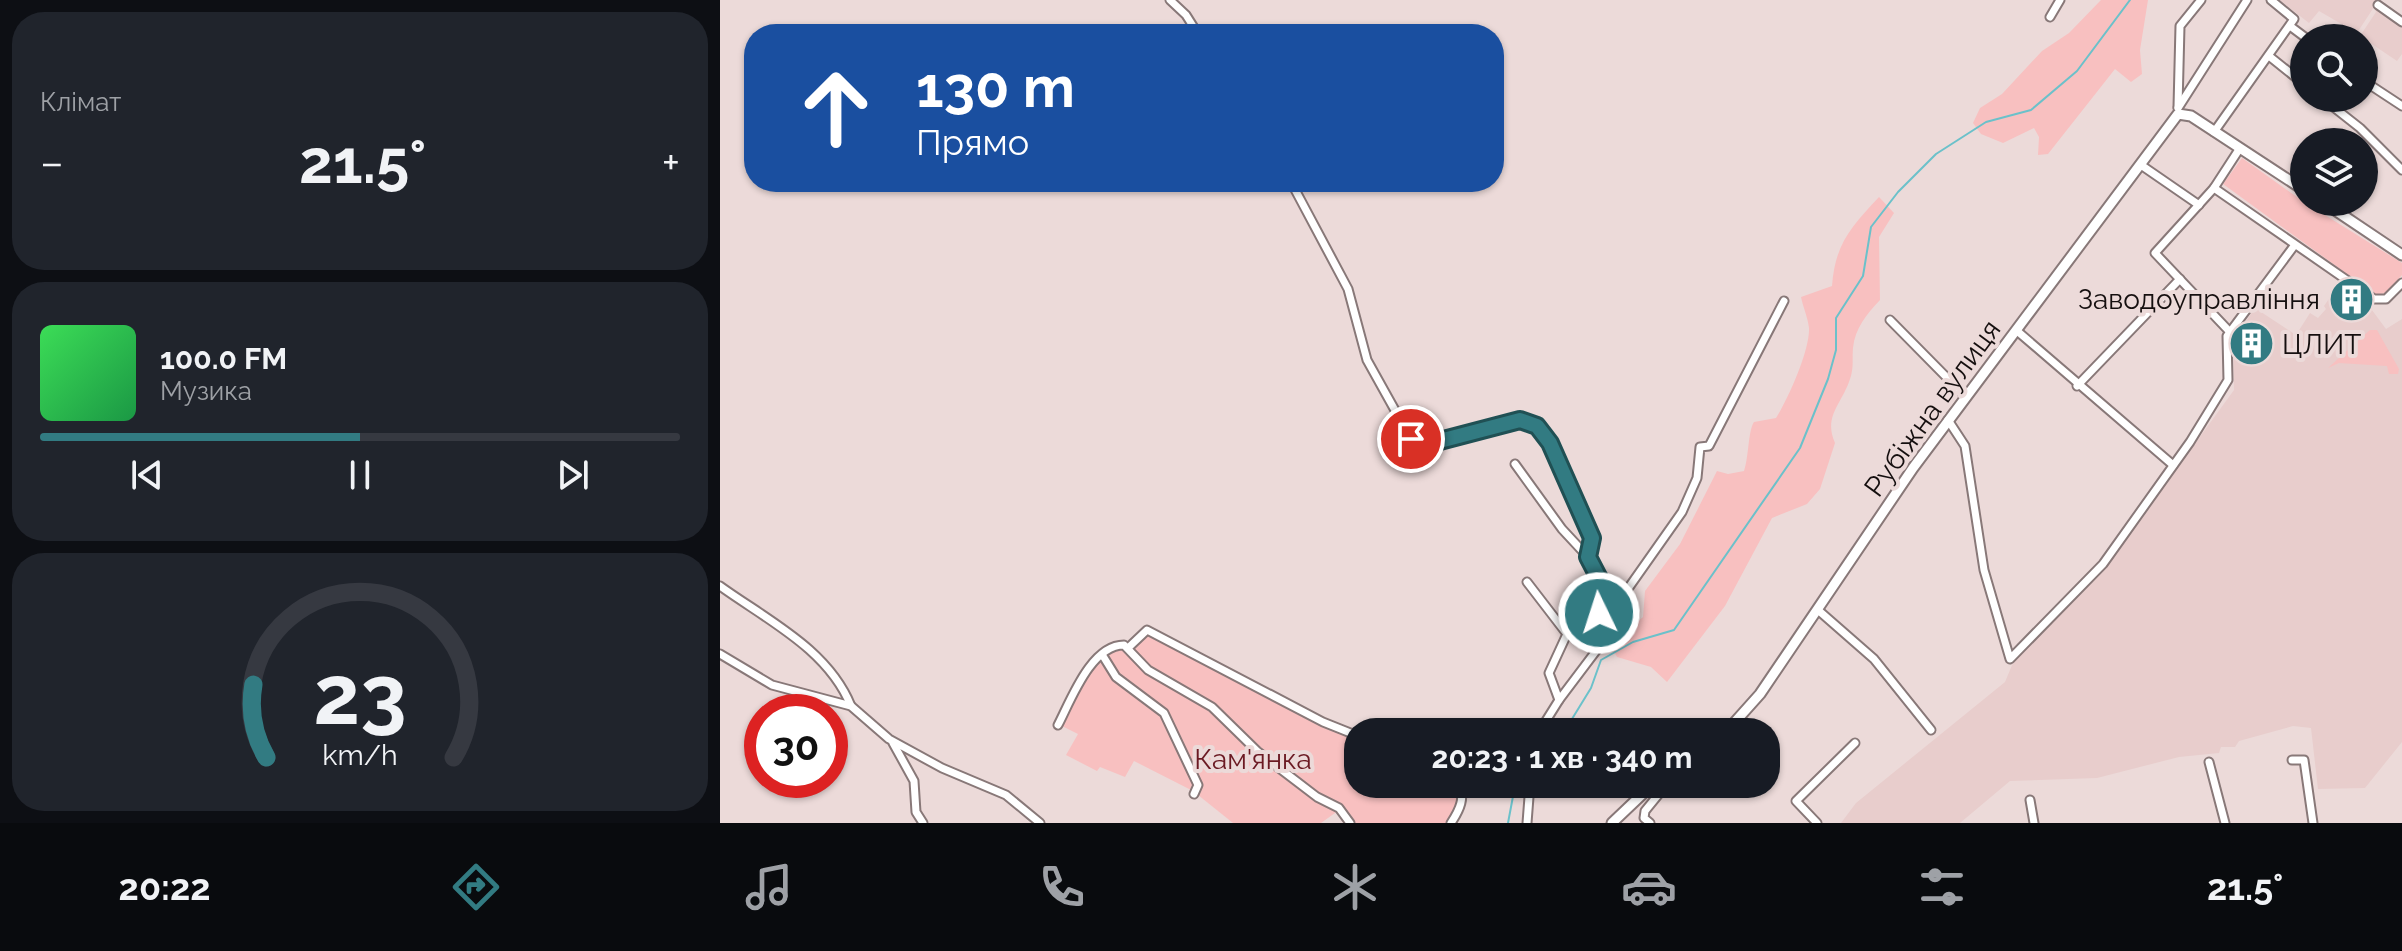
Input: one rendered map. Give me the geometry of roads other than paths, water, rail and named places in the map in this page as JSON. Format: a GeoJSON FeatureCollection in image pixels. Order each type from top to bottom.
{"type":"FeatureCollection","features":[{"type":"Feature","properties":{"kind":"street"},"geometry":{"type":"LineString","coordinates":[[1170,0],[1192,24]]}},
{"type":"Feature","properties":{"kind":"street"},"geometry":{"type":"LineString","coordinates":[[2050,17],[2060,0]]}},
{"type":"Feature","properties":{"kind":"street"},"geometry":{"type":"LineString","coordinates":[[2178,111],[2180,26],[2201,0]]}},
{"type":"Feature","properties":{"kind":"street"},"geometry":{"type":"LineString","coordinates":[[2178,111],[2247,0]]}},
{"type":"Feature","properties":{"kind":"street"},"geometry":{"type":"LineString","coordinates":[[2271,0],[2294,19],[2291,24]]}},
{"type":"Feature","properties":{"kind":"street"},"geometry":{"type":"LineString","coordinates":[[2378,5],[2402,22]]}},
{"type":"Feature","properties":{"kind":"street"},"geometry":{"type":"LineString","coordinates":[[2214,132],[2290,26]]}},
{"type":"Feature","properties":{"kind":"street"},"geometry":{"type":"LineString","coordinates":[[2269,56],[2290,73]]}},
{"type":"Feature","properties":{"kind":"street"},"geometry":{"type":"LineString","coordinates":[[2378,90],[2402,106]]}},
{"type":"Feature","properties":{"kind":"street"},"geometry":{"type":"LineString","coordinates":[[2178,111],[2191,116],[2290,181]]}},
{"type":"Feature","properties":{"kind":"street","name":"Рубіжна вулиця"},"geometry":{"type":"LineString","coordinates":[[1739,718],[1760,694],[1948,420],[2141,165],[2178,111]]}},
{"type":"Feature","properties":{"kind":"street"},"geometry":{"type":"LineString","coordinates":[[2340,112],[2402,170]]}},
{"type":"Feature","properties":{"kind":"street"},"geometry":{"type":"LineString","coordinates":[[2229,331],[2155,253],[2214,188],[2240,148]]}},
{"type":"Feature","properties":{"kind":"street"},"geometry":{"type":"LineString","coordinates":[[2141,165],[2199,205]]}},
{"type":"Feature","properties":{"kind":"street"},"geometry":{"type":"LineString","coordinates":[[2214,188],[2374,299],[2386,299],[2402,283]]}},
{"type":"Feature","properties":{"kind":"street"},"geometry":{"type":"LineString","coordinates":[[1296,192],[1348,289],[1367,360],[1411,439],[1425,444],[1520,420],[1537,426],[1550,443],[1592,538],[1588,557]]}},
{"type":"Feature","properties":{"kind":"street"},"geometry":{"type":"LineString","coordinates":[[2344,216],[2402,255]]}},
{"type":"Feature","properties":{"kind":"street"},"geometry":{"type":"LineString","coordinates":[[1948,420],[1965,446],[1984,570],[2010,659],[2103,564],[2173,465],[2225,389],[2230,371],[2229,331],[2294,246]]}},
{"type":"Feature","properties":{"kind":"street"},"geometry":{"type":"LineString","coordinates":[[2077,386],[2180,279]]}},
{"type":"Feature","properties":{"kind":"street"},"geometry":{"type":"LineString","coordinates":[[1548,718],[1599,647],[1608,617],[1682,512],[1697,478],[1700,447],[1709,446],[1784,301]]}},
{"type":"Feature","properties":{"kind":"street"},"geometry":{"type":"LineString","coordinates":[[1890,320],[1966,397]]}},
{"type":"Feature","properties":{"kind":"street"},"geometry":{"type":"LineString","coordinates":[[2016,330],[2077,386],[2173,465]]}},
{"type":"Feature","properties":{"kind":"street"},"geometry":{"type":"LineString","coordinates":[[1515,464],[1562,529],[1588,557],[1599,580],[1596,591],[1567,636],[1549,673],[1559,700]]}},
{"type":"Feature","properties":{"kind":"street"},"geometry":{"type":"LineString","coordinates":[[1595,573],[1601,582],[1598,617],[1601,635]]}},
{"type":"Feature","properties":{"kind":"street"},"geometry":{"type":"LineString","coordinates":[[1527,582],[1563,625],[1567,636]]}},
{"type":"Feature","properties":{"kind":"street"},"geometry":{"type":"LineString","coordinates":[[720,586],[801,642],[831,670],[851,706],[889,739],[942,768],[1006,795],[1040,823]]}},
{"type":"Feature","properties":{"kind":"street"},"geometry":{"type":"LineString","coordinates":[[1818,610],[1874,659],[1931,730]]}},
{"type":"Feature","properties":{"kind":"street"},"geometry":{"type":"LineString","coordinates":[[1128,648],[1147,630],[1344,730]]}},
{"type":"Feature","properties":{"kind":"street"},"geometry":{"type":"LineString","coordinates":[[1058,725],[1084,673],[1114,646],[1128,648],[1148,670],[1212,707],[1257,751],[1317,797],[1339,808],[1350,823]]}},
{"type":"Feature","properties":{"kind":"street"},"geometry":{"type":"LineString","coordinates":[[720,654],[772,685],[851,706]]}},
{"type":"Feature","properties":{"kind":"street"},"geometry":{"type":"LineString","coordinates":[[1103,656],[1116,677],[1167,717],[1198,785],[1194,794]]}},
{"type":"Feature","properties":{"kind":"street"},"geometry":{"type":"LineString","coordinates":[[889,739],[907,765],[916,793],[916,812],[923,823]]}},
{"type":"Feature","properties":{"kind":"street"},"geometry":{"type":"LineString","coordinates":[[1817,823],[1796,801],[1855,743]]}},
{"type":"Feature","properties":{"kind":"street"},"geometry":{"type":"LineString","coordinates":[[2292,760],[2304,760],[2313,823]]}},
{"type":"Feature","properties":{"kind":"street"},"geometry":{"type":"LineString","coordinates":[[2209,762],[2225,821],[2213,823]]}},
{"type":"Feature","properties":{"kind":"street"},"geometry":{"type":"LineString","coordinates":[[1451,823],[1462,798]]}},
{"type":"Feature","properties":{"kind":"street"},"geometry":{"type":"LineString","coordinates":[[1527,823],[1529,798]]}},
{"type":"Feature","properties":{"kind":"street"},"geometry":{"type":"LineString","coordinates":[[1612,823],[1638,798]]}},
{"type":"Feature","properties":{"kind":"street"},"geometry":{"type":"LineString","coordinates":[[1650,823],[1644,818],[1645,811],[1656,798]]}},
{"type":"Feature","properties":{"kind":"street"},"geometry":{"type":"LineString","coordinates":[[2030,800],[2034,823]]}},
{"type":"Feature","properties":{"kind":"waterway"},"geometry":{"type":"LineString","coordinates":[[1573,718],[1591,688],[1601,660],[1633,642],[1674,630],[1800,448],[1828,379],[1836,350],[1836,318],[1863,276],[1871,227],[1898,192],[1936,154],[1986,122],[2031,110],[2077,71],[2130,0]]}},
{"type":"Feature","properties":{"kind":"waterway"},"geometry":{"type":"LineString","coordinates":[[1508,823],[1513,798]]}},
{"type":"Feature","properties":{"kind":"place","name":"Заводоуправління"},"geometry":{"type":"Point","coordinates":[2351,299]}},
{"type":"Feature","properties":{"kind":"place","name":"ЦЛИТ"},"geometry":{"type":"Point","coordinates":[2251,344]}},
{"type":"Feature","properties":{"kind":"park label","name":"Кам'янка"},"geometry":{"type":"Point","coordinates":[1253,759]}}]}
